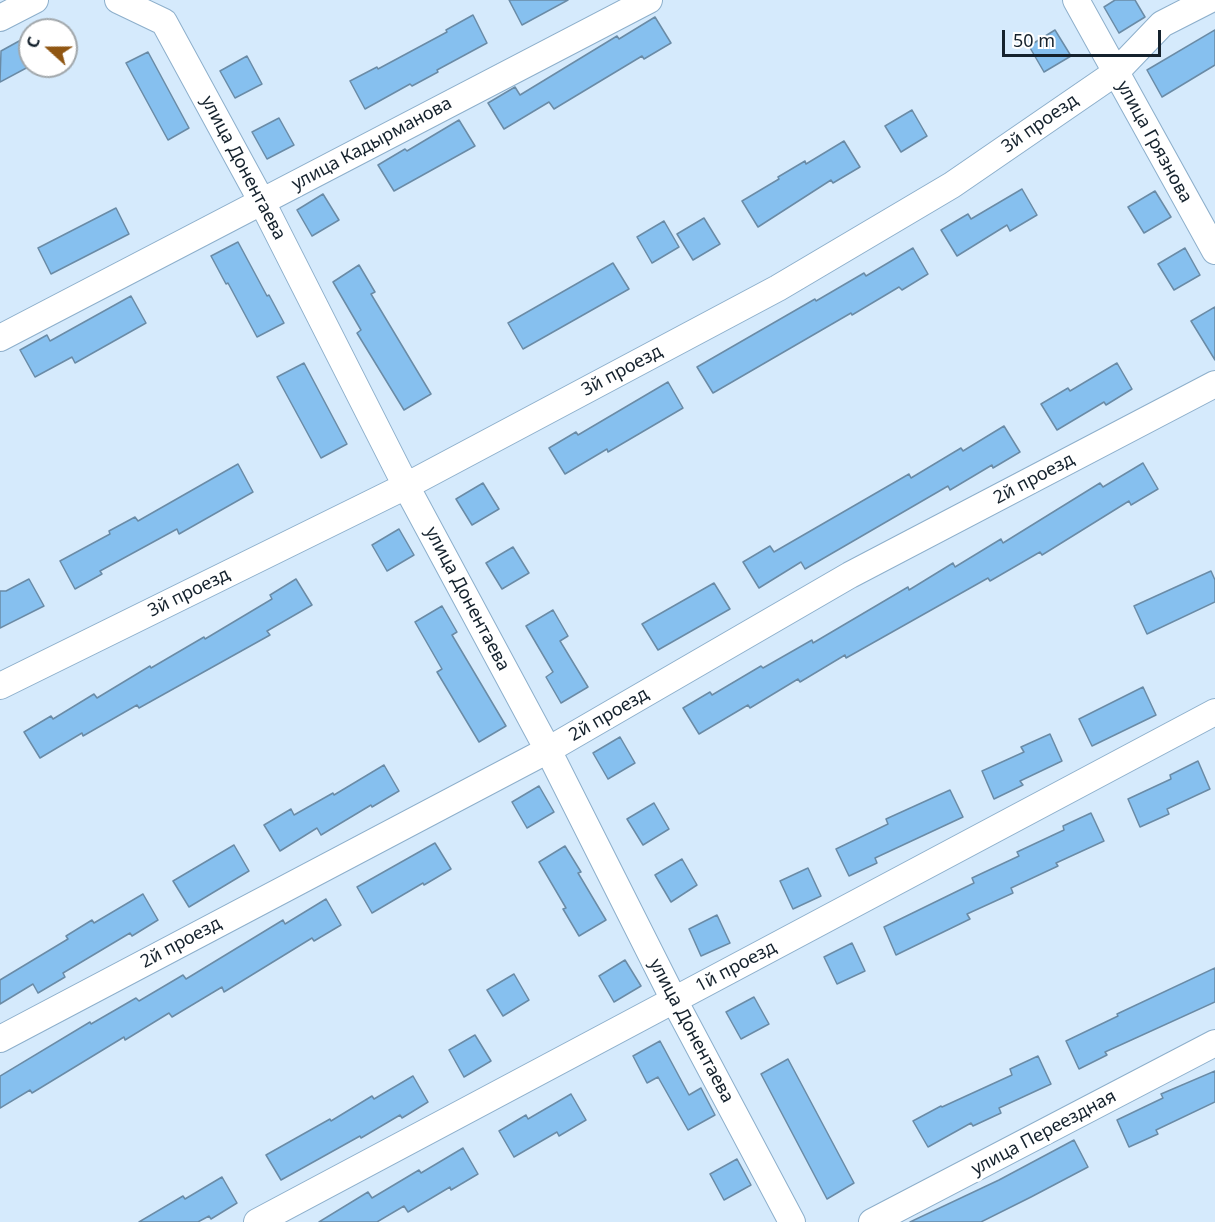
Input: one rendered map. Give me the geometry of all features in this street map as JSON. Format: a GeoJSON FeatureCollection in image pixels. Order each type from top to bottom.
{"type":"FeatureCollection","features":[{"type":"Feature","properties":{"kind":"street"},"geometry":{"type":"LineString","coordinates":[[0,18],[35,0]]}},
{"type":"Feature","properties":{"kind":"street","name":"улица Донентаева"},"geometry":{"type":"LineString","coordinates":[[118,0],[164,22],[262,202],[406,486],[548,750],[674,1000],[792,1222]]}},
{"type":"Feature","properties":{"kind":"street","name":"улица Кадырманова"},"geometry":{"type":"LineString","coordinates":[[0,338],[649,0]]}},
{"type":"Feature","properties":{"kind":"street","name":"улица Грязнова"},"geometry":{"type":"LineString","coordinates":[[1076,0],[1215,251]]}},
{"type":"Feature","properties":{"kind":"street","name":"3й проезд"},"geometry":{"type":"LineString","coordinates":[[0,686],[406,486],[778,288],[952,185],[1115,72],[1162,24],[1209,0]]}},
{"type":"Feature","properties":{"kind":"street","name":"2й проезд"},"geometry":{"type":"LineString","coordinates":[[0,1039],[548,750],[850,575],[1215,384]]}},
{"type":"Feature","properties":{"kind":"street","name":"1й проезд"},"geometry":{"type":"LineString","coordinates":[[257,1222],[1215,712]]}},
{"type":"Feature","properties":{"kind":"street","name":"улица Переездная"},"geometry":{"type":"LineString","coordinates":[[872,1222],[1215,1043]]}},
{"type":"Feature","properties":{"kind":"building"},"geometry":{"type":"Polygon","coordinates":[[[509,0],[568,0],[522,25],[509,0]]]}},
{"type":"Feature","properties":{"kind":"building"},"geometry":{"type":"Polygon","coordinates":[[[1115,0],[1135,0],[1145,17],[1119,33],[1104,7],[1115,0]]]}},
{"type":"Feature","properties":{"kind":"building"},"geometry":{"type":"Polygon","coordinates":[[[473,15],[487,43],[437,70],[438,72],[412,86],[410,84],[365,109],[350,81],[377,67],[378,69],[447,32],[446,30],[473,15]]]}},
{"type":"Feature","properties":{"kind":"building"},"geometry":{"type":"Polygon","coordinates":[[[655,17],[671,43],[644,59],[642,56],[554,109],[549,102],[504,129],[488,103],[515,87],[520,95],[617,36],[619,39],[655,17]]]}},
{"type":"Feature","properties":{"kind":"building"},"geometry":{"type":"Polygon","coordinates":[[[1055,30],[1071,56],[1044,72],[1029,46],[1055,30]]]}},
{"type":"Feature","properties":{"kind":"building"},"geometry":{"type":"Polygon","coordinates":[[[1215,30],[1215,65],[1162,97],[1147,70],[1215,30]]]}},
{"type":"Feature","properties":{"kind":"building"},"geometry":{"type":"Polygon","coordinates":[[[18,42],[18,72],[0,82],[1,51],[18,42]]]}},
{"type":"Feature","properties":{"kind":"building"},"geometry":{"type":"Polygon","coordinates":[[[148,52],[189,128],[168,140],[126,63],[148,52]]]}},
{"type":"Feature","properties":{"kind":"building"},"geometry":{"type":"Polygon","coordinates":[[[247,56],[262,84],[235,98],[220,71],[247,56]]]}},
{"type":"Feature","properties":{"kind":"building"},"geometry":{"type":"Polygon","coordinates":[[[912,110],[927,136],[901,152],[885,126],[912,110]]]}},
{"type":"Feature","properties":{"kind":"building"},"geometry":{"type":"Polygon","coordinates":[[[279,118],[294,145],[267,159],[252,132],[279,118]]]}},
{"type":"Feature","properties":{"kind":"building"},"geometry":{"type":"Polygon","coordinates":[[[459,120],[475,146],[394,191],[378,165],[405,149],[407,151],[459,120]]]}},
{"type":"Feature","properties":{"kind":"building"},"geometry":{"type":"Polygon","coordinates":[[[844,141],[860,167],[833,183],[831,180],[758,227],[742,201],[805,161],[806,164],[844,141]]]}},
{"type":"Feature","properties":{"kind":"building"},"geometry":{"type":"Polygon","coordinates":[[[1022,189],[1037,215],[1010,231],[1007,225],[957,256],[941,230],[968,214],[971,219],[1022,189]]]}},
{"type":"Feature","properties":{"kind":"building"},"geometry":{"type":"Polygon","coordinates":[[[1155,191],[1171,217],[1144,233],[1128,207],[1155,191]]]}},
{"type":"Feature","properties":{"kind":"building"},"geometry":{"type":"Polygon","coordinates":[[[323,194],[339,220],[312,236],[297,210],[323,194]]]}},
{"type":"Feature","properties":{"kind":"building"},"geometry":{"type":"Polygon","coordinates":[[[116,208],[129,234],[51,274],[38,248],[116,208]]]}},
{"type":"Feature","properties":{"kind":"building"},"geometry":{"type":"Polygon","coordinates":[[[704,218],[720,244],[693,260],[677,234],[704,218]]]}},
{"type":"Feature","properties":{"kind":"building"},"geometry":{"type":"Polygon","coordinates":[[[664,221],[679,247],[652,263],[637,237],[664,221]]]}},
{"type":"Feature","properties":{"kind":"building"},"geometry":{"type":"Polygon","coordinates":[[[238,242],[284,323],[257,337],[211,256],[238,242]]]}},
{"type":"Feature","properties":{"kind":"building"},"geometry":{"type":"Polygon","coordinates":[[[913,248],[928,274],[902,290],[899,287],[852,315],[851,313],[713,393],[697,367],[815,299],[816,301],[864,273],[866,276],[913,248]]]}},
{"type":"Feature","properties":{"kind":"building"},"geometry":{"type":"Polygon","coordinates":[[[1185,248],[1200,275],[1174,290],[1158,264],[1185,248]]]}},
{"type":"Feature","properties":{"kind":"building"},"geometry":{"type":"Polygon","coordinates":[[[613,263],[629,289],[523,349],[508,323],[613,263]]]}},
{"type":"Feature","properties":{"kind":"building"},"geometry":{"type":"Polygon","coordinates":[[[359,265],[375,292],[371,294],[431,394],[404,410],[357,333],[361,330],[333,282],[359,265]]]}},
{"type":"Feature","properties":{"kind":"building"},"geometry":{"type":"Polygon","coordinates":[[[131,296],[146,323],[75,363],[72,357],[35,377],[20,350],[47,335],[50,341],[131,296]]]}},
{"type":"Feature","properties":{"kind":"building"},"geometry":{"type":"Polygon","coordinates":[[[1215,307],[1215,360],[1191,321],[1215,307]]]}},
{"type":"Feature","properties":{"kind":"building"},"geometry":{"type":"Polygon","coordinates":[[[304,363],[347,444],[321,458],[277,377],[304,363]]]}},
{"type":"Feature","properties":{"kind":"building"},"geometry":{"type":"Polygon","coordinates":[[[1117,363],[1132,389],[1106,405],[1104,402],[1057,430],[1041,404],[1068,388],[1070,391],[1117,363]]]}},
{"type":"Feature","properties":{"kind":"building"},"geometry":{"type":"Polygon","coordinates":[[[668,382],[683,408],[565,474],[549,448],[576,432],[578,435],[668,382]]]}},
{"type":"Feature","properties":{"kind":"building"},"geometry":{"type":"Polygon","coordinates":[[[1004,426],[1020,452],[993,468],[992,465],[950,490],[948,486],[805,569],[801,562],[759,588],[743,562],[770,546],[774,552],[909,474],[911,478],[961,448],[963,451],[1004,426]]]}},
{"type":"Feature","properties":{"kind":"building"},"geometry":{"type":"Polygon","coordinates":[[[1143,463],[1158,489],[1131,505],[1129,501],[1042,555],[1040,552],[990,581],[988,578],[846,658],[845,655],[800,682],[798,679],[750,708],[748,705],[699,734],[683,708],[710,692],[712,695],[812,640],[813,643],[953,563],[955,567],[1001,539],[1003,543],[1100,483],[1103,487],[1143,463]]]}},
{"type":"Feature","properties":{"kind":"building"},"geometry":{"type":"Polygon","coordinates":[[[238,464],[253,492],[179,534],[177,529],[100,571],[102,574],[75,589],[60,561],[110,534],[109,531],[135,517],[138,521],[238,464]]]}},
{"type":"Feature","properties":{"kind":"building"},"geometry":{"type":"Polygon","coordinates":[[[483,483],[499,509],[472,525],[456,499],[483,483]]]}},
{"type":"Feature","properties":{"kind":"building"},"geometry":{"type":"Polygon","coordinates":[[[399,529],[414,555],[387,571],[372,545],[399,529]]]}},
{"type":"Feature","properties":{"kind":"building"},"geometry":{"type":"Polygon","coordinates":[[[513,547],[529,573],[502,589],[486,563],[513,547]]]}},
{"type":"Feature","properties":{"kind":"building"},"geometry":{"type":"Polygon","coordinates":[[[1211,571],[1215,580],[1215,602],[1147,634],[1134,606],[1211,571]]]}},
{"type":"Feature","properties":{"kind":"building"},"geometry":{"type":"Polygon","coordinates":[[[29,579],[44,606],[0,628],[0,591],[6,591],[29,579]]]}},
{"type":"Feature","properties":{"kind":"building"},"geometry":{"type":"Polygon","coordinates":[[[296,579],[312,605],[267,631],[270,635],[139,708],[137,705],[83,736],[82,733],[40,758],[24,732],[51,716],[53,719],[94,694],[97,698],[150,666],[151,668],[204,637],[205,639],[272,599],[270,595],[296,579]]]}},
{"type":"Feature","properties":{"kind":"building"},"geometry":{"type":"Polygon","coordinates":[[[714,583],[730,609],[658,650],[642,624],[714,583]]]}},
{"type":"Feature","properties":{"kind":"building"},"geometry":{"type":"Polygon","coordinates":[[[442,606],[457,632],[452,635],[506,726],[479,742],[437,672],[442,669],[415,622],[442,606]]]}},
{"type":"Feature","properties":{"kind":"building"},"geometry":{"type":"Polygon","coordinates":[[[553,610],[568,636],[560,641],[588,687],[561,703],[546,677],[553,672],[526,626],[553,610]]]}},
{"type":"Feature","properties":{"kind":"building"},"geometry":{"type":"Polygon","coordinates":[[[1143,687],[1156,715],[1092,746],[1079,719],[1143,687]]]}},
{"type":"Feature","properties":{"kind":"building"},"geometry":{"type":"Polygon","coordinates":[[[1050,734],[1062,761],[1020,781],[1023,785],[994,799],[982,771],[1024,752],[1021,747],[1050,734]]]}},
{"type":"Feature","properties":{"kind":"building"},"geometry":{"type":"Polygon","coordinates":[[[620,737],[635,763],[608,779],[593,753],[620,737]]]}},
{"type":"Feature","properties":{"kind":"building"},"geometry":{"type":"Polygon","coordinates":[[[1198,761],[1210,789],[1167,809],[1169,814],[1140,827],[1128,799],[1171,779],[1170,775],[1198,761]]]}},
{"type":"Feature","properties":{"kind":"building"},"geometry":{"type":"Polygon","coordinates":[[[384,765],[399,791],[321,835],[317,828],[280,851],[264,825],[291,809],[294,815],[333,793],[334,795],[384,765]]]}},
{"type":"Feature","properties":{"kind":"building"},"geometry":{"type":"Polygon","coordinates":[[[539,786],[554,812],[527,828],[512,802],[539,786]]]}},
{"type":"Feature","properties":{"kind":"building"},"geometry":{"type":"Polygon","coordinates":[[[950,790],[963,817],[875,858],[877,863],[849,876],[836,849],[888,824],[886,819],[950,790]]]}},
{"type":"Feature","properties":{"kind":"building"},"geometry":{"type":"Polygon","coordinates":[[[654,803],[669,829],[643,845],[627,819],[654,803]]]}},
{"type":"Feature","properties":{"kind":"building"},"geometry":{"type":"Polygon","coordinates":[[[1091,813],[1104,841],[1056,863],[1058,866],[1011,888],[1013,893],[967,914],[970,919],[896,955],[884,927],[974,883],[972,878],[1019,856],[1017,852],[1064,830],[1063,826],[1091,813]]]}},
{"type":"Feature","properties":{"kind":"building"},"geometry":{"type":"Polygon","coordinates":[[[435,843],[451,869],[372,913],[357,887],[435,843]]]}},
{"type":"Feature","properties":{"kind":"building"},"geometry":{"type":"Polygon","coordinates":[[[234,845],[249,871],[189,907],[173,881],[234,845]]]}},
{"type":"Feature","properties":{"kind":"building"},"geometry":{"type":"Polygon","coordinates":[[[565,846],[606,920],[579,936],[563,909],[566,908],[539,862],[565,846]]]}},
{"type":"Feature","properties":{"kind":"building"},"geometry":{"type":"Polygon","coordinates":[[[682,859],[697,885],[671,902],[655,875],[682,859]]]}},
{"type":"Feature","properties":{"kind":"building"},"geometry":{"type":"Polygon","coordinates":[[[808,868],[821,896],[793,909],[780,881],[808,868]]]}},
{"type":"Feature","properties":{"kind":"building"},"geometry":{"type":"Polygon","coordinates":[[[143,894],[158,920],[132,936],[130,933],[63,973],[65,977],[38,993],[33,984],[0,1004],[0,980],[68,939],[66,936],[92,920],[94,923],[143,894]]]}},
{"type":"Feature","properties":{"kind":"building"},"geometry":{"type":"Polygon","coordinates":[[[326,899],[341,925],[314,941],[312,938],[224,992],[222,987],[172,1017],[169,1013],[125,1040],[124,1037],[32,1093],[30,1090],[0,1108],[0,1076],[90,1022],[91,1024],[136,998],[139,1001],[183,975],[186,979],[283,920],[285,924],[326,899]]]}},
{"type":"Feature","properties":{"kind":"building"},"geometry":{"type":"Polygon","coordinates":[[[717,915],[730,943],[701,956],[689,929],[717,915]]]}},
{"type":"Feature","properties":{"kind":"building"},"geometry":{"type":"Polygon","coordinates":[[[852,943],[865,971],[837,984],[824,957],[852,943]]]}},
{"type":"Feature","properties":{"kind":"building"},"geometry":{"type":"Polygon","coordinates":[[[625,960],[641,986],[614,1002],[599,976],[625,960]]]}},
{"type":"Feature","properties":{"kind":"building"},"geometry":{"type":"Polygon","coordinates":[[[1215,968],[1215,1002],[1105,1052],[1107,1055],[1079,1069],[1066,1041],[1118,1016],[1117,1014],[1215,968]]]}},
{"type":"Feature","properties":{"kind":"building"},"geometry":{"type":"Polygon","coordinates":[[[514,974],[529,1000],[503,1016],[487,990],[514,974]]]}},
{"type":"Feature","properties":{"kind":"building"},"geometry":{"type":"Polygon","coordinates":[[[754,997],[769,1024],[741,1039],[726,1012],[754,997]]]}},
{"type":"Feature","properties":{"kind":"building"},"geometry":{"type":"Polygon","coordinates":[[[475,1035],[491,1061],[464,1077],[449,1050],[475,1035]]]}},
{"type":"Feature","properties":{"kind":"building"},"geometry":{"type":"Polygon","coordinates":[[[660,1041],[689,1095],[701,1088],[715,1115],[688,1130],[658,1077],[647,1083],[633,1056],[660,1041]]]}},
{"type":"Feature","properties":{"kind":"building"},"geometry":{"type":"Polygon","coordinates":[[[1038,1056],[1051,1084],[999,1108],[1001,1113],[973,1126],[971,1123],[928,1147],[913,1121],[941,1106],[1012,1075],[1010,1069],[1038,1056]]]}},
{"type":"Feature","properties":{"kind":"building"},"geometry":{"type":"Polygon","coordinates":[[[788,1059],[854,1183],[827,1199],[761,1074],[788,1059]]]}},
{"type":"Feature","properties":{"kind":"building"},"geometry":{"type":"Polygon","coordinates":[[[1215,1071],[1215,1102],[1156,1130],[1158,1134],[1129,1147],[1117,1120],[1163,1098],[1161,1094],[1215,1071]]]}},
{"type":"Feature","properties":{"kind":"building"},"geometry":{"type":"Polygon","coordinates":[[[413,1076],[428,1102],[402,1118],[400,1115],[281,1180],[266,1155],[413,1076]]]}},
{"type":"Feature","properties":{"kind":"building"},"geometry":{"type":"Polygon","coordinates":[[[571,1094],[586,1120],[559,1136],[557,1132],[514,1157],[499,1131],[526,1115],[528,1119],[571,1094]]]}},
{"type":"Feature","properties":{"kind":"building"},"geometry":{"type":"Polygon","coordinates":[[[1074,1140],[1088,1167],[981,1222],[910,1222],[999,1180],[1074,1140]]]}},
{"type":"Feature","properties":{"kind":"building"},"geometry":{"type":"Polygon","coordinates":[[[463,1148],[478,1174],[451,1190],[450,1187],[408,1212],[404,1206],[377,1222],[319,1222],[368,1192],[372,1198],[419,1170],[421,1173],[463,1148]]]}},
{"type":"Feature","properties":{"kind":"building"},"geometry":{"type":"Polygon","coordinates":[[[737,1159],[751,1185],[724,1200],[710,1174],[737,1159]]]}},
{"type":"Feature","properties":{"kind":"building"},"geometry":{"type":"Polygon","coordinates":[[[222,1177],[237,1203],[211,1219],[209,1216],[198,1222],[139,1222],[183,1196],[185,1199],[222,1177]]]}}]}
